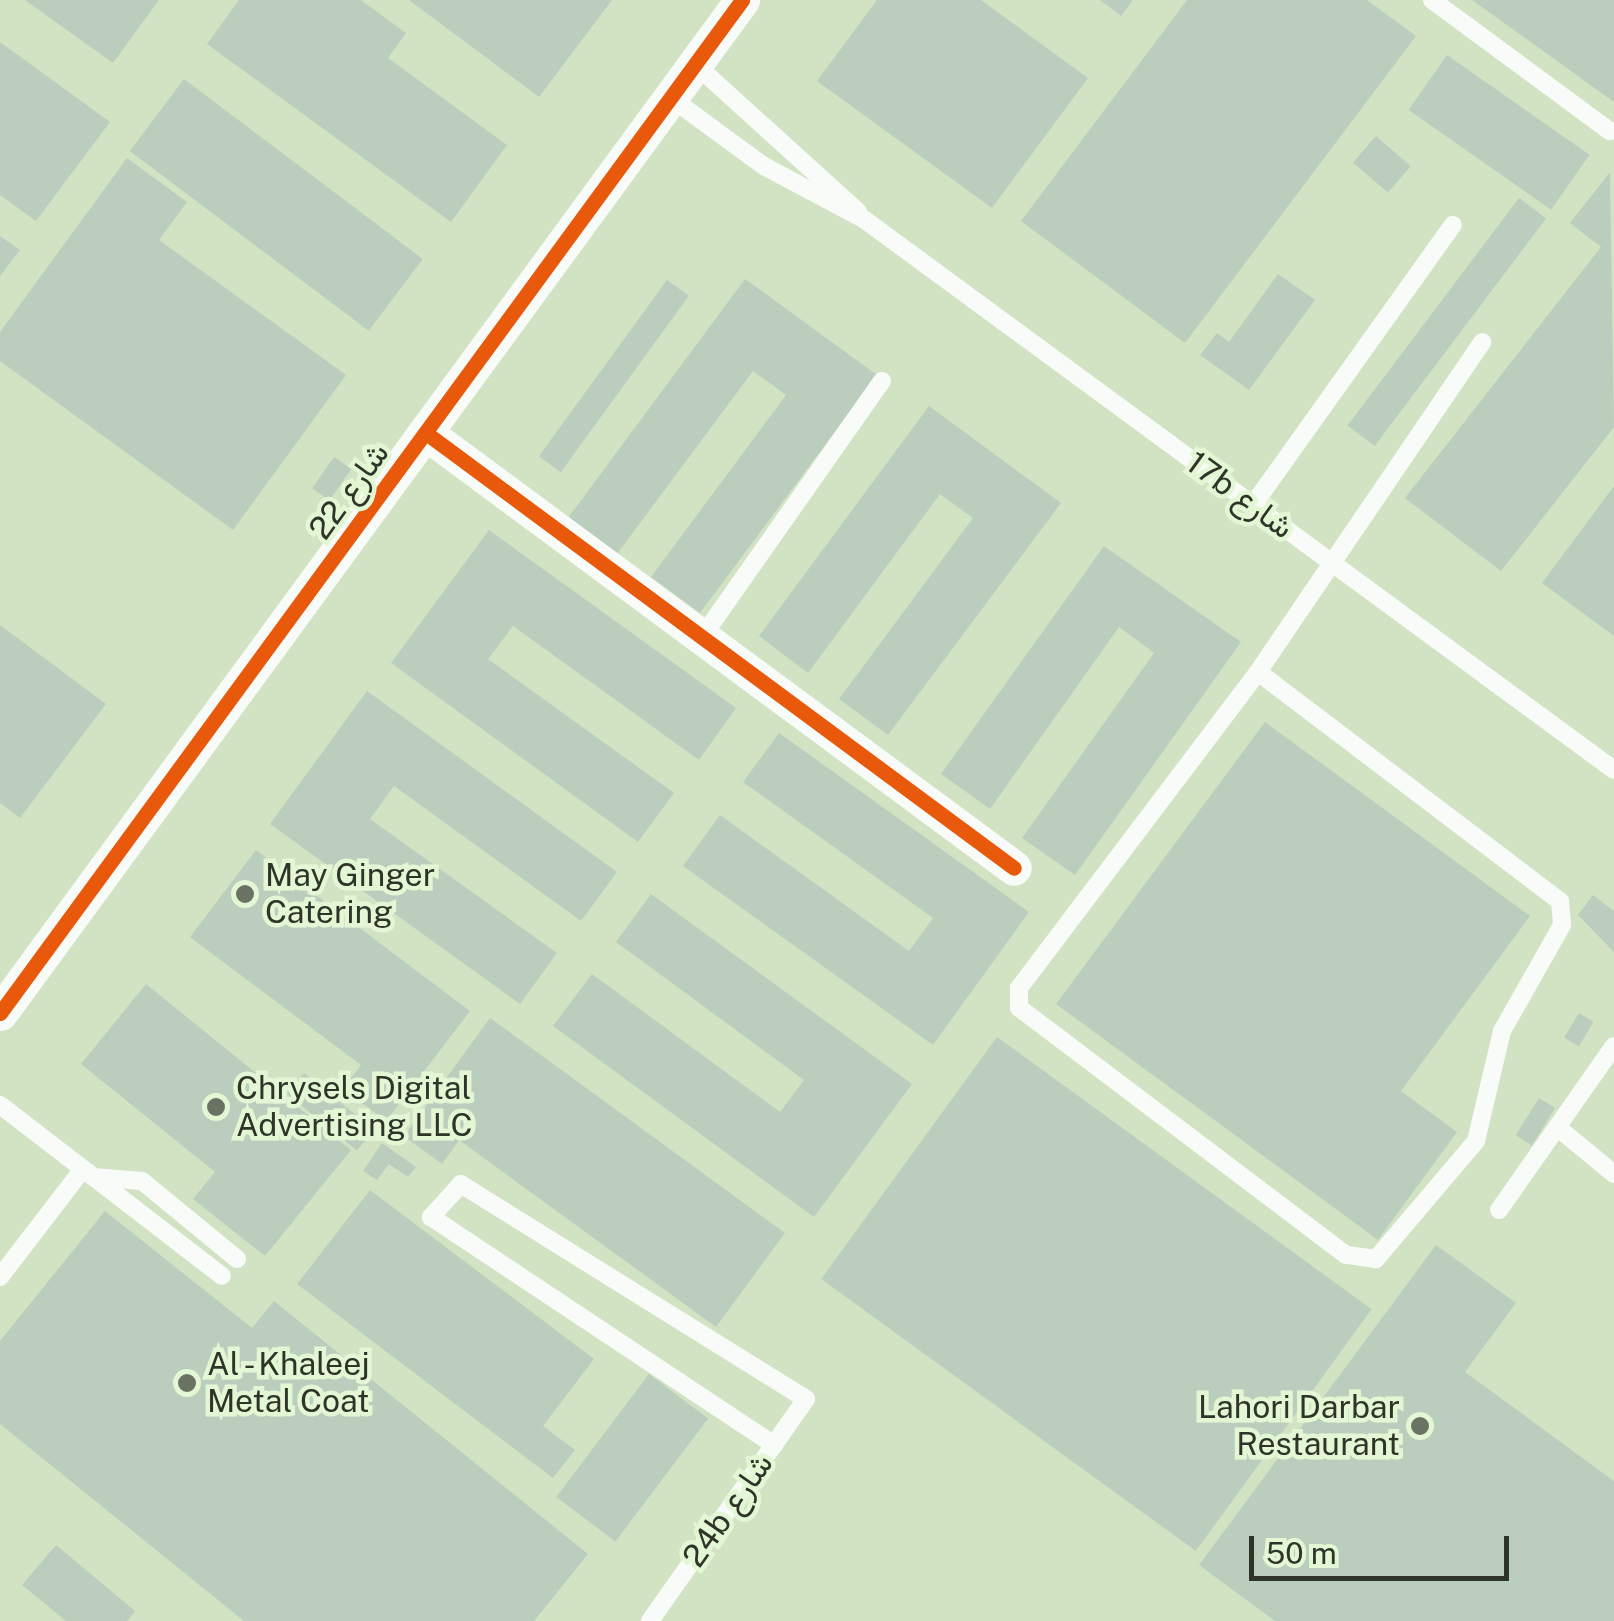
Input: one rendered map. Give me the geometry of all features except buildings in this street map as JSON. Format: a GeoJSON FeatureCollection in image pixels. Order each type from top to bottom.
{"type":"FeatureCollection","features":[{"type":"Feature","properties":{"kind":"street","name":"شارع 22"},"geometry":{"type":"LineString","coordinates":[[0,1013],[742,0]]}},
{"type":"Feature","properties":{"kind":"street"},"geometry":{"type":"LineString","coordinates":[[426,433],[1014,868]]}},
{"type":"Feature","properties":{"kind":"lane"},"geometry":{"type":"LineString","coordinates":[[1432,0],[1610,130]]}},
{"type":"Feature","properties":{"kind":"lane","name":"17b شارع"},"geometry":{"type":"LineString","coordinates":[[695,64],[865,220],[1614,770]]}},
{"type":"Feature","properties":{"kind":"lane","name":"17b شارع"},"geometry":{"type":"LineString","coordinates":[[670,98],[764,166],[865,220]]}},
{"type":"Feature","properties":{"kind":"lane"},"geometry":{"type":"LineString","coordinates":[[1253,505],[1452,225]]}},
{"type":"Feature","properties":{"kind":"lane"},"geometry":{"type":"LineString","coordinates":[[1258,672],[1560,901],[1562,925],[1502,1032],[1476,1141],[1376,1258],[1346,1255],[1019,1008],[1019,988],[1258,672],[1482,342]]}},
{"type":"Feature","properties":{"kind":"lane"},"geometry":{"type":"LineString","coordinates":[[702,637],[882,380]]}},
{"type":"Feature","properties":{"kind":"lane"},"geometry":{"type":"LineString","coordinates":[[1498,1210],[1614,1046]]}},
{"type":"Feature","properties":{"kind":"lane"},"geometry":{"type":"LineString","coordinates":[[0,1105],[222,1276]]}},
{"type":"Feature","properties":{"kind":"lane"},"geometry":{"type":"LineString","coordinates":[[1557,1127],[1614,1174]]}},
{"type":"Feature","properties":{"kind":"lane"},"geometry":{"type":"LineString","coordinates":[[88,1173],[142,1181],[237,1258]]}},
{"type":"Feature","properties":{"kind":"lane"},"geometry":{"type":"LineString","coordinates":[[0,1277],[88,1173]]}},
{"type":"Feature","properties":{"kind":"lane","name":"24b شارع"},"geometry":{"type":"LineString","coordinates":[[650,1621],[806,1400],[461,1184],[431,1216],[774,1445]]}},
{"type":"Feature","properties":{"kind":"shaded area"},"geometry":{"type":"Polygon","coordinates":[[[0,0],[1614,0],[1614,1621],[0,1621],[0,0]]]}},
{"type":"Feature","properties":{"kind":"cycle path"},"geometry":{"type":"LineString","coordinates":[[0,1013],[742,0]]}},
{"type":"Feature","properties":{"kind":"cycle path"},"geometry":{"type":"LineString","coordinates":[[426,433],[1014,868]]}},
{"type":"Feature","properties":{"kind":"place","name":"May Ginger Catering"},"geometry":{"type":"Point","coordinates":[245,894]}},
{"type":"Feature","properties":{"kind":"place","name":"Chrysels Digital Advertising LLC"},"geometry":{"type":"Point","coordinates":[216,1107]}},
{"type":"Feature","properties":{"kind":"place","name":"Al - Khaleej Metal Coat"},"geometry":{"type":"Point","coordinates":[187,1383]}},
{"type":"Feature","properties":{"kind":"place","name":"Lahori Darbar Restaurant"},"geometry":{"type":"Point","coordinates":[1420,1426]}}]}
